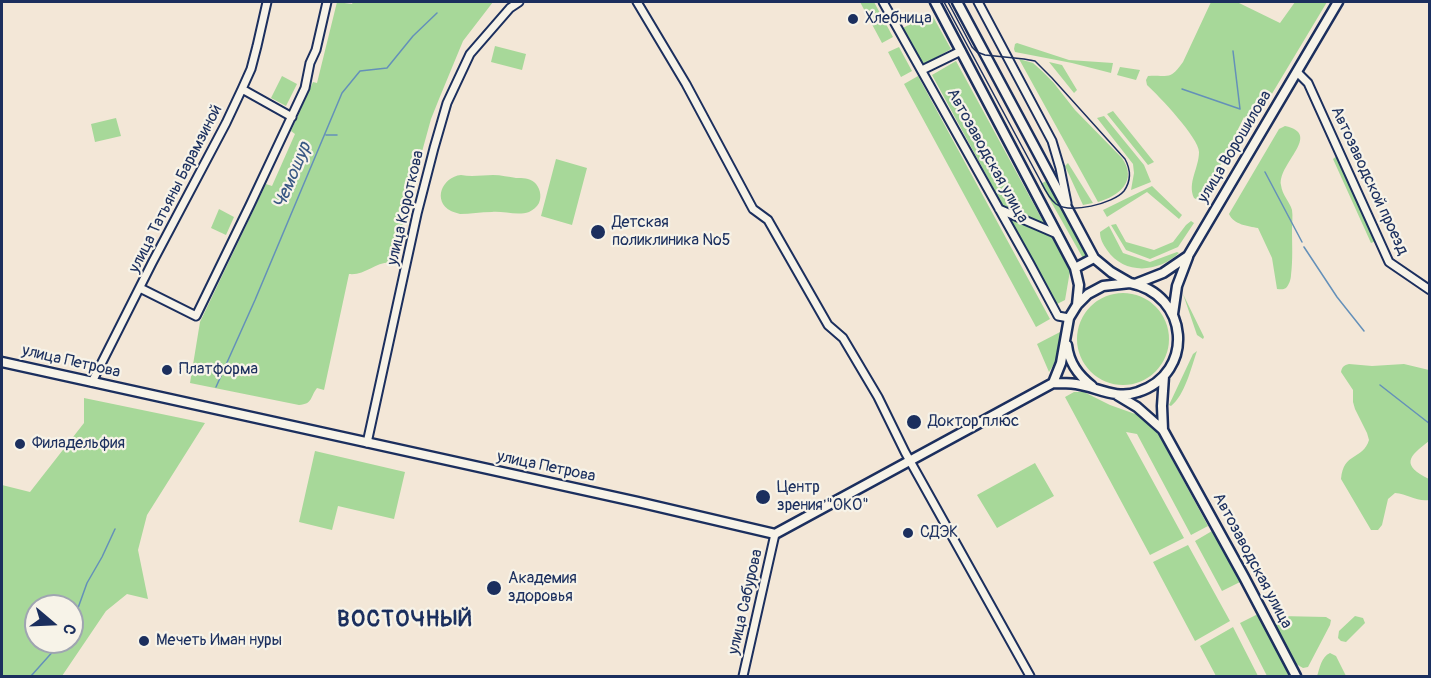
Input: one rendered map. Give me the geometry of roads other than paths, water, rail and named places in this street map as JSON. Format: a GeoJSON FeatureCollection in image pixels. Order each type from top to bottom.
{"type":"FeatureCollection","features":[{"type":"Feature","properties":{"kind":"main road","name":"Автозаводская улица"},"geometry":{"type":"LineString","coordinates":[[934,2],[1075,268],[1079,285],[1077,305]]}},
{"type":"Feature","properties":{"kind":"main road"},"geometry":{"type":"LineString","coordinates":[[957,2],[1094,258],[1112,272],[1151,290],[1164,300],[1173,314],[1178,330],[1177,357],[1164,376],[1151,387],[1136,393],[1117,395]]}},
{"type":"Feature","properties":{"kind":"main road","name":"улица Ворошилова"},"geometry":{"type":"LineString","coordinates":[[1133,283],[1163,273],[1188,256],[1338,2]]}},
{"type":"Feature","properties":{"kind":"main road"},"geometry":{"type":"LineString","coordinates":[[1173,314],[1177,286],[1188,256]]}},
{"type":"Feature","properties":{"kind":"main road"},"geometry":{"type":"LineString","coordinates":[[1075,268],[1094,258]]}},
{"type":"Feature","properties":{"kind":"main road"},"geometry":{"type":"LineString","coordinates":[[1053,383],[1061,363],[1070,318],[1077,305],[1088,294],[1103,286],[1133,283]]}},
{"type":"Feature","properties":{"kind":"main road"},"geometry":{"type":"LineString","coordinates":[[1066,340],[1068,354],[1074,368],[1095,388]]}},
{"type":"Feature","properties":{"kind":"main road","name":"улица Петрова"},"geometry":{"type":"LineString","coordinates":[[2,362],[775,534]]}},
{"type":"Feature","properties":{"kind":"main road"},"geometry":{"type":"LineString","coordinates":[[1163,430],[1164,376]]}},
{"type":"Feature","properties":{"kind":"main road"},"geometry":{"type":"LineString","coordinates":[[775,534],[1053,383],[1074,384],[1117,395],[1137,407],[1163,430]]}},
{"type":"Feature","properties":{"kind":"main road","name":"Автозаводская улица"},"geometry":{"type":"LineString","coordinates":[[1163,430],[1296,676]]}},
{"type":"Feature","properties":{"kind":"street","name":"улица Татьяны Барамзиной"},"geometry":{"type":"LineString","coordinates":[[92,382],[251,69],[267,2]]}},
{"type":"Feature","properties":{"kind":"street"},"geometry":{"type":"LineString","coordinates":[[140,288],[196,316],[305,88],[327,2]]}},
{"type":"Feature","properties":{"kind":"street","name":"улица Короткова"},"geometry":{"type":"LineString","coordinates":[[367,443],[417,213],[447,103],[470,54],[510,8],[519,2]]}},
{"type":"Feature","properties":{"kind":"street"},"geometry":{"type":"LineString","coordinates":[[637,2],[686,84],[753,209],[768,220],[828,325],[843,338],[878,397],[910,460],[1030,676]]}},
{"type":"Feature","properties":{"kind":"street","name":"Автозаводская улица"},"geometry":{"type":"LineString","coordinates":[[883,2],[1058,316],[1070,318]]}},
{"type":"Feature","properties":{"kind":"street"},"geometry":{"type":"LineString","coordinates":[[978,2],[1052,141],[1069,212]]}},
{"type":"Feature","properties":{"kind":"street"},"geometry":{"type":"LineString","coordinates":[[922,70],[961,51]]}},
{"type":"Feature","properties":{"kind":"street","name":"Автозаводской проезд"},"geometry":{"type":"LineString","coordinates":[[1297,72],[1308,83],[1389,262],[1430,290]]}},
{"type":"Feature","properties":{"kind":"street"},"geometry":{"type":"LineString","coordinates":[[242,88],[292,117]]}},
{"type":"Feature","properties":{"kind":"street"},"geometry":{"type":"LineString","coordinates":[[999,208],[1057,234]]}},
{"type":"Feature","properties":{"kind":"street","name":"улица Сабурова"},"geometry":{"type":"LineString","coordinates":[[743,676],[775,534]]}},
{"type":"Feature","properties":{"kind":"waterway","name":"Чемошур"},"geometry":{"type":"LineString","coordinates":[[216,387],[342,93],[360,71],[387,68],[413,36],[437,13]]}},
{"type":"Feature","properties":{"kind":"waterway"},"geometry":{"type":"LineString","coordinates":[[1182,89],[1240,109],[1233,51]]}},
{"type":"Feature","properties":{"kind":"waterway"},"geometry":{"type":"LineString","coordinates":[[326,135],[337,135]]}},
{"type":"Feature","properties":{"kind":"waterway"},"geometry":{"type":"LineString","coordinates":[[1265,172],[1302,242]]}},
{"type":"Feature","properties":{"kind":"waterway"},"geometry":{"type":"LineString","coordinates":[[1304,247],[1337,297],[1364,331]]}},
{"type":"Feature","properties":{"kind":"waterway"},"geometry":{"type":"LineString","coordinates":[[1380,385],[1430,424]]}},
{"type":"Feature","properties":{"kind":"waterway","name":"Чемошур"},"geometry":{"type":"LineString","coordinates":[[83,594],[115,529]]}},
{"type":"Feature","properties":{"kind":"waterway","name":"Чемошур"},"geometry":{"type":"LineString","coordinates":[[31,676],[51,654]]}},
{"type":"Feature","properties":{"kind":"tram line"},"geometry":{"type":"LineString","coordinates":[[944,2],[1053,202],[1062,207],[1081,208],[1111,200],[1124,191],[1129,175],[1125,159],[1052,78],[1035,61],[977,52],[972,47],[948,2]]}},
{"type":"Feature","properties":{"kind":"place","name":"Хлебница"},"geometry":{"type":"Point","coordinates":[853,19]}},
{"type":"Feature","properties":{"kind":"place","name":"Детская поликлиника №5"},"geometry":{"type":"Point","coordinates":[598,232]}},
{"type":"Feature","properties":{"kind":"place","name":"Платформа"},"geometry":{"type":"Point","coordinates":[167,370]}},
{"type":"Feature","properties":{"kind":"place","name":"Доктор плюс"},"geometry":{"type":"Point","coordinates":[914,422]}},
{"type":"Feature","properties":{"kind":"place","name":"Филадельфия"},"geometry":{"type":"Point","coordinates":[20,444]}},
{"type":"Feature","properties":{"kind":"place","name":"Центр зрения \"ОКО\""},"geometry":{"type":"Point","coordinates":[763,497]}},
{"type":"Feature","properties":{"kind":"place","name":"СДЭК"},"geometry":{"type":"Point","coordinates":[908,533]}},
{"type":"Feature","properties":{"kind":"place","name":"Академия здоровья"},"geometry":{"type":"Point","coordinates":[494,588]}},
{"type":"Feature","properties":{"kind":"place","name":"Мечеть Иман нуры"},"geometry":{"type":"Point","coordinates":[144,641]}},
{"type":"Feature","properties":{"kind":"district","name":"ВОСТОЧНЫЙ"},"geometry":{"type":"Point","coordinates":[405,620]}}]}
